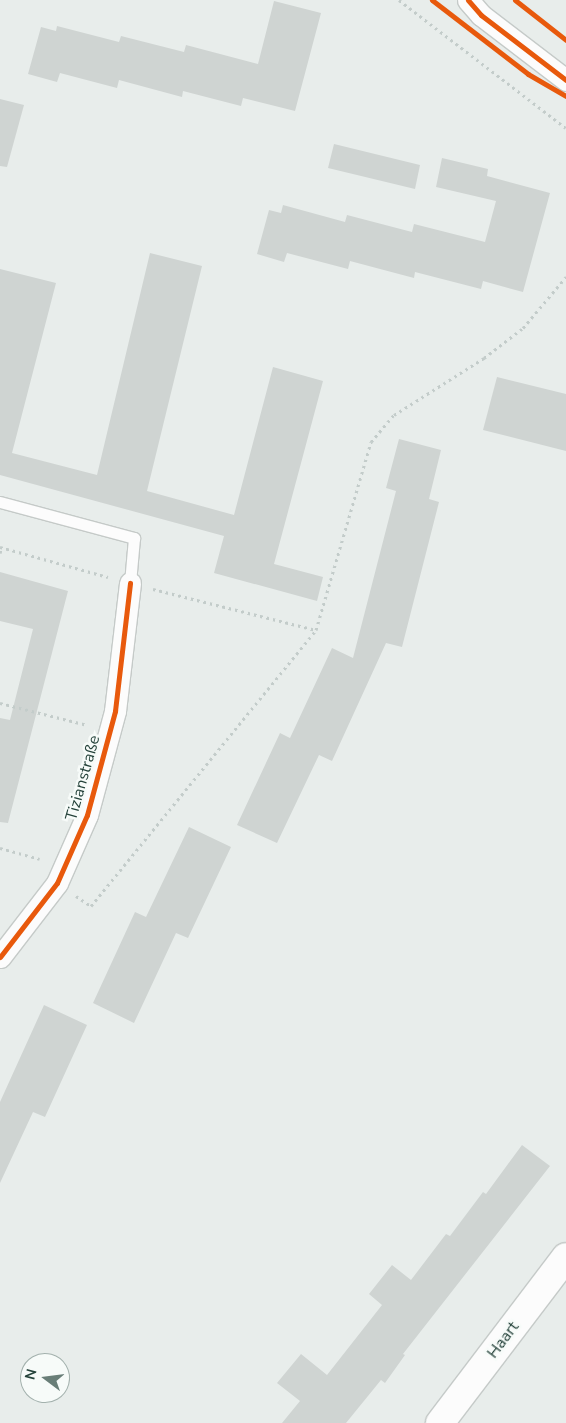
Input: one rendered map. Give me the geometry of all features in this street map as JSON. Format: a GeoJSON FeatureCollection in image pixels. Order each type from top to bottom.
{"type":"FeatureCollection","features":[{"type":"Feature","properties":{"kind":"main road","name":"Haart"},"geometry":{"type":"LineString","coordinates":[[440,1423],[566,1257]]}},
{"type":"Feature","properties":{"kind":"street"},"geometry":{"type":"LineString","coordinates":[[468,0],[481,15],[566,80]]}},
{"type":"Feature","properties":{"kind":"street","name":"Tizianstraße"},"geometry":{"type":"LineString","coordinates":[[0,957],[61,874],[87,816],[110,731],[125,649],[130,583]]}},
{"type":"Feature","properties":{"kind":"lane"},"geometry":{"type":"LineString","coordinates":[[0,502],[134,538],[130,583]]}},
{"type":"Feature","properties":{"kind":"path"},"geometry":{"type":"LineString","coordinates":[[399,0],[566,128]]}},
{"type":"Feature","properties":{"kind":"path"},"geometry":{"type":"LineString","coordinates":[[0,848],[61,874],[92,906],[316,630],[371,442],[394,415],[484,358],[523,328],[566,277]]}},
{"type":"Feature","properties":{"kind":"path"},"geometry":{"type":"LineString","coordinates":[[0,554],[1,547],[130,583],[316,630]]}},
{"type":"Feature","properties":{"kind":"path"},"geometry":{"type":"LineString","coordinates":[[0,703],[110,731]]}},
{"type":"Feature","properties":{"kind":"building"},"geometry":{"type":"Polygon","coordinates":[[[274,1],[321,13],[295,111],[243,98],[241,106],[183,91],[182,97],[119,80],[117,88],[60,73],[57,82],[28,74],[41,27],[56,31],[57,26],[119,42],[121,36],[184,52],[186,45],[258,64],[274,1]]]}},
{"type":"Feature","properties":{"kind":"building"},"geometry":{"type":"Polygon","coordinates":[[[0,99],[24,105],[7,167],[0,166],[0,99]]]}},
{"type":"Feature","properties":{"kind":"building"},"geometry":{"type":"Polygon","coordinates":[[[334,144],[420,165],[415,189],[328,168],[334,144]]]}},
{"type":"Feature","properties":{"kind":"building"},"geometry":{"type":"Polygon","coordinates":[[[442,158],[488,169],[487,176],[550,193],[523,292],[483,281],[481,289],[415,272],[414,278],[350,261],[348,269],[287,253],[284,262],[257,254],[269,210],[281,213],[283,205],[345,222],[347,215],[412,232],[414,224],[485,242],[496,201],[436,187],[442,158]]]}},
{"type":"Feature","properties":{"kind":"building"},"geometry":{"type":"Polygon","coordinates":[[[150,253],[202,266],[147,491],[234,515],[273,367],[323,381],[274,564],[323,577],[317,601],[214,573],[224,536],[0,475],[0,269],[56,283],[12,453],[97,475],[150,253]]]}},
{"type":"Feature","properties":{"kind":"building"},"geometry":{"type":"Polygon","coordinates":[[[497,377],[566,394],[566,451],[483,430],[497,377]]]}},
{"type":"Feature","properties":{"kind":"building"},"geometry":{"type":"Polygon","coordinates":[[[399,439],[441,450],[429,499],[439,502],[402,647],[386,643],[332,761],[319,755],[277,843],[237,825],[280,733],[290,738],[332,648],[353,658],[396,491],[386,488],[399,439]]]}},
{"type":"Feature","properties":{"kind":"building"},"geometry":{"type":"Polygon","coordinates":[[[0,572],[68,591],[8,823],[0,822],[0,718],[10,720],[33,629],[0,621],[0,572]]]}},
{"type":"Feature","properties":{"kind":"building"},"geometry":{"type":"Polygon","coordinates":[[[189,827],[231,847],[188,938],[176,933],[134,1023],[93,1003],[135,912],[146,917],[189,827]]]}},
{"type":"Feature","properties":{"kind":"building"},"geometry":{"type":"Polygon","coordinates":[[[44,1005],[87,1025],[45,1117],[33,1112],[0,1183],[0,1102],[44,1005]]]}},
{"type":"Feature","properties":{"kind":"building"},"geometry":{"type":"Polygon","coordinates":[[[522,1145],[550,1166],[403,1354],[405,1355],[385,1383],[381,1380],[346,1423],[282,1423],[300,1401],[277,1383],[301,1354],[327,1375],[382,1305],[369,1294],[392,1265],[411,1280],[446,1234],[450,1236],[483,1192],[486,1194],[522,1145]]]}},
{"type":"Feature","properties":{"kind":"cycle path"},"geometry":{"type":"LineString","coordinates":[[432,0],[528,74],[566,96]]}},
{"type":"Feature","properties":{"kind":"cycle path"},"geometry":{"type":"LineString","coordinates":[[468,0],[481,15],[566,80]]}},
{"type":"Feature","properties":{"kind":"cycle path"},"geometry":{"type":"LineString","coordinates":[[515,0],[566,40]]}},
{"type":"Feature","properties":{"kind":"cycle path"},"geometry":{"type":"LineString","coordinates":[[0,957],[57,883],[87,815],[115,711],[130,583]]}}]}
